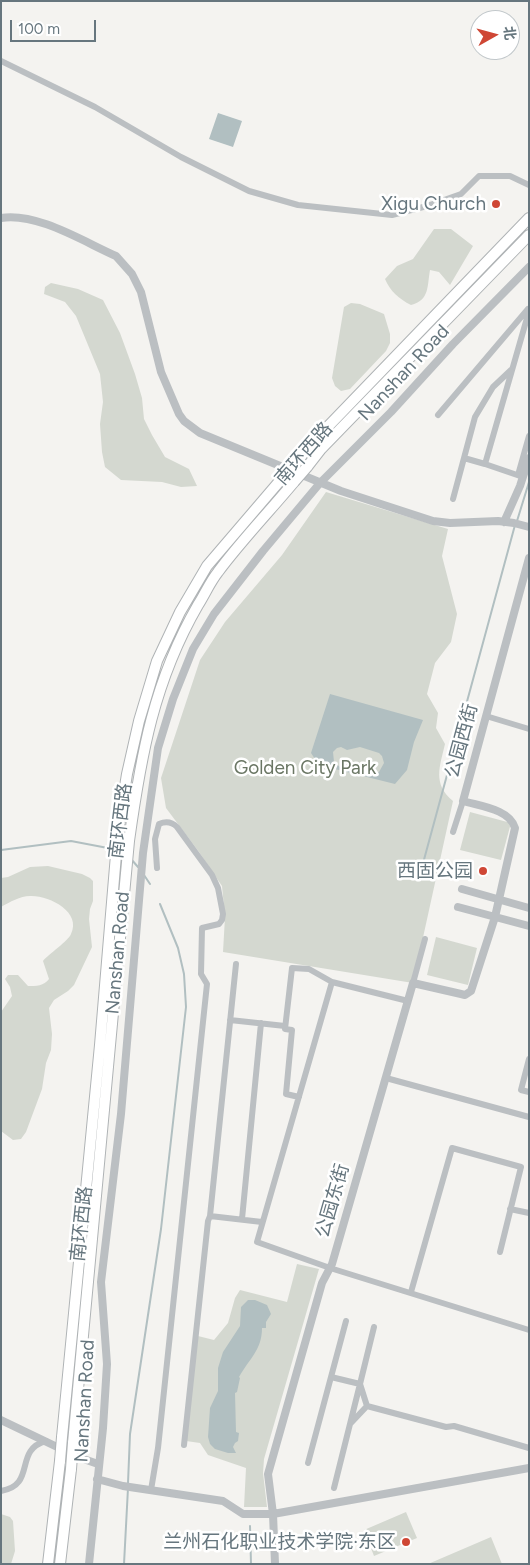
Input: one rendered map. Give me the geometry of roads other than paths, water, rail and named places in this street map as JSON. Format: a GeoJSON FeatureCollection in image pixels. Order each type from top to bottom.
{"type":"FeatureCollection","features":[{"type":"Feature","properties":{"kind":"highway","name":"南环西路"},"geometry":{"type":"LineString","coordinates":[[48,1564],[60,1462],[114,891],[118,831],[126,774],[138,721],[157,661],[180,612],[207,566],[313,442],[529,218]]}},
{"type":"Feature","properties":{"kind":"highway","name":"南环西路"},"geometry":{"type":"LineString","coordinates":[[60,1564],[71,1469],[129,841],[138,778],[147,736],[168,666],[188,622],[217,573],[321,449],[529,235]]}},
{"type":"Feature","properties":{"kind":"street"},"geometry":{"type":"LineString","coordinates":[[1,61],[95,108],[181,157],[248,191],[298,205],[392,216],[461,194],[479,176],[510,176],[529,185]]}},
{"type":"Feature","properties":{"kind":"street"},"geometry":{"type":"LineString","coordinates":[[1,218],[24,218],[40,222],[116,256],[132,274],[141,292],[161,372],[176,409],[184,421],[200,433],[341,491],[433,521],[486,520],[514,523],[526,527]]}},
{"type":"Feature","properties":{"kind":"street","name":"Nanshan Road"},"geometry":{"type":"LineString","coordinates":[[89,1564],[107,1364],[101,1282],[121,1114],[144,838],[158,748],[173,699],[193,649],[214,614],[263,551],[320,483],[391,412],[452,344],[529,267]]}},
{"type":"Feature","properties":{"kind":"street"},"geometry":{"type":"LineString","coordinates":[[485,464],[529,310]]}},
{"type":"Feature","properties":{"kind":"street"},"geometry":{"type":"LineString","coordinates":[[438,415],[529,310]]}},
{"type":"Feature","properties":{"kind":"street"},"geometry":{"type":"LineString","coordinates":[[454,499],[475,417],[493,387],[512,369]]}},
{"type":"Feature","properties":{"kind":"street"},"geometry":{"type":"LineString","coordinates":[[504,522],[520,476],[529,436]]}},
{"type":"Feature","properties":{"kind":"street"},"geometry":{"type":"LineString","coordinates":[[464,458],[520,476]]}},
{"type":"Feature","properties":{"kind":"street"},"geometry":{"type":"LineString","coordinates":[[520,476],[529,458]]}},
{"type":"Feature","properties":{"kind":"street","name":"公园西街"},"geometry":{"type":"LineString","coordinates":[[500,900],[514,837],[514,823],[511,818],[500,812],[463,801],[529,558]]}},
{"type":"Feature","properties":{"kind":"street"},"geometry":{"type":"LineString","coordinates":[[486,716],[529,729]]}},
{"type":"Feature","properties":{"kind":"street"},"geometry":{"type":"LineString","coordinates":[[453,832],[463,801]]}},
{"type":"Feature","properties":{"kind":"street"},"geometry":{"type":"LineString","coordinates":[[147,1489],[158,1448],[207,984],[201,974],[202,928],[219,924],[222,920],[218,888],[212,875],[177,827],[169,823],[159,824],[155,839],[157,868]]}},
{"type":"Feature","properties":{"kind":"street"},"geometry":{"type":"LineString","coordinates":[[144,838],[155,839]]}},
{"type":"Feature","properties":{"kind":"street"},"geometry":{"type":"LineString","coordinates":[[462,889],[529,908]]}},
{"type":"Feature","properties":{"kind":"street"},"geometry":{"type":"LineString","coordinates":[[425,939],[413,983],[461,994],[468,993],[473,985],[500,900]]}},
{"type":"Feature","properties":{"kind":"street"},"geometry":{"type":"LineString","coordinates":[[458,907],[529,926]]}},
{"type":"Feature","properties":{"kind":"street"},"geometry":{"type":"LineString","coordinates":[[184,1445],[236,964]]}},
{"type":"Feature","properties":{"kind":"street"},"geometry":{"type":"LineString","coordinates":[[285,1026],[292,968],[309,969],[332,982],[408,1000]]}},
{"type":"Feature","properties":{"kind":"street"},"geometry":{"type":"LineString","coordinates":[[332,982],[256,1242],[330,1268],[529,1330]]}},
{"type":"Feature","properties":{"kind":"street","name":"公园东街"},"geometry":{"type":"LineString","coordinates":[[276,1564],[268,1474],[322,1283],[330,1268],[413,983]]}},
{"type":"Feature","properties":{"kind":"street"},"geometry":{"type":"LineString","coordinates":[[230,1020],[285,1026],[285,1029],[292,1030],[286,1094],[299,1097]]}},
{"type":"Feature","properties":{"kind":"street"},"geometry":{"type":"LineString","coordinates":[[242,1220],[261,1023]]}},
{"type":"Feature","properties":{"kind":"street"},"geometry":{"type":"LineString","coordinates":[[529,1059],[521,1090],[529,1092]]}},
{"type":"Feature","properties":{"kind":"street"},"geometry":{"type":"LineString","coordinates":[[386,1078],[529,1117]]}},
{"type":"Feature","properties":{"kind":"street"},"geometry":{"type":"LineString","coordinates":[[411,1292],[452,1148],[521,1167],[500,1252]]}},
{"type":"Feature","properties":{"kind":"street"},"geometry":{"type":"LineString","coordinates":[[510,1209],[529,1213]]}},
{"type":"Feature","properties":{"kind":"street"},"geometry":{"type":"LineString","coordinates":[[210,1216],[262,1222]]}},
{"type":"Feature","properties":{"kind":"street"},"geometry":{"type":"LineString","coordinates":[[308,1462],[346,1322]]}},
{"type":"Feature","properties":{"kind":"street"},"geometry":{"type":"LineString","coordinates":[[334,1488],[374,1327]]}},
{"type":"Feature","properties":{"kind":"street"},"geometry":{"type":"LineString","coordinates":[[332,1376],[360,1384]]}},
{"type":"Feature","properties":{"kind":"street"},"geometry":{"type":"LineString","coordinates":[[360,1384],[367,1406]]}},
{"type":"Feature","properties":{"kind":"street"},"geometry":{"type":"LineString","coordinates":[[350,1424],[367,1406]]}},
{"type":"Feature","properties":{"kind":"street"},"geometry":{"type":"LineString","coordinates":[[367,1406],[446,1427],[454,1426],[529,1448]]}},
{"type":"Feature","properties":{"kind":"street"},"geometry":{"type":"LineString","coordinates":[[1,1420],[78,1457],[98,1464]]}},
{"type":"Feature","properties":{"kind":"street"},"geometry":{"type":"LineString","coordinates":[[1,1491],[8,1490],[16,1485],[26,1469],[26,1459],[29,1452],[33,1447],[46,1441]]}},
{"type":"Feature","properties":{"kind":"street"},"geometry":{"type":"LineString","coordinates":[[97,1478],[123,1486],[223,1501],[242,1514],[273,1514],[529,1468]]}},
{"type":"Feature","properties":{"kind":"waterway"},"geometry":{"type":"LineString","coordinates":[[517,521],[529,482]]}},
{"type":"Feature","properties":{"kind":"waterway"},"geometry":{"type":"LineString","coordinates":[[422,867],[515,525]]}},
{"type":"Feature","properties":{"kind":"waterway"},"geometry":{"type":"LineString","coordinates":[[1,850],[71,841],[113,849]]}},
{"type":"Feature","properties":{"kind":"waterway"},"geometry":{"type":"LineString","coordinates":[[131,859],[138,867]]}},
{"type":"Feature","properties":{"kind":"waterway"},"geometry":{"type":"LineString","coordinates":[[144,875],[150,884]]}},
{"type":"Feature","properties":{"kind":"waterway"},"geometry":{"type":"LineString","coordinates":[[128,1483],[130,1434],[161,1229],[186,1007],[184,974],[178,948],[160,904]]}},
{"type":"Feature","properties":{"kind":"waterway"},"geometry":{"type":"LineString","coordinates":[[124,1564],[128,1488]]}},
{"type":"Feature","properties":{"kind":"waterway"},"geometry":{"type":"LineString","coordinates":[[250,1526],[251,1564]]}},
{"type":"Feature","properties":{"kind":"place","name":"Xigu Church"},"geometry":{"type":"Point","coordinates":[496,204]}},
{"type":"Feature","properties":{"kind":"place","name":"西固公园"},"geometry":{"type":"Point","coordinates":[483,871]}},
{"type":"Feature","properties":{"kind":"place","name":"兰州石化职业技术学院·东区"},"geometry":{"type":"Point","coordinates":[406,1542]}},
{"type":"Feature","properties":{"kind":"park label","name":"Golden City Park"},"geometry":{"type":"Point","coordinates":[305,768]}}]}
